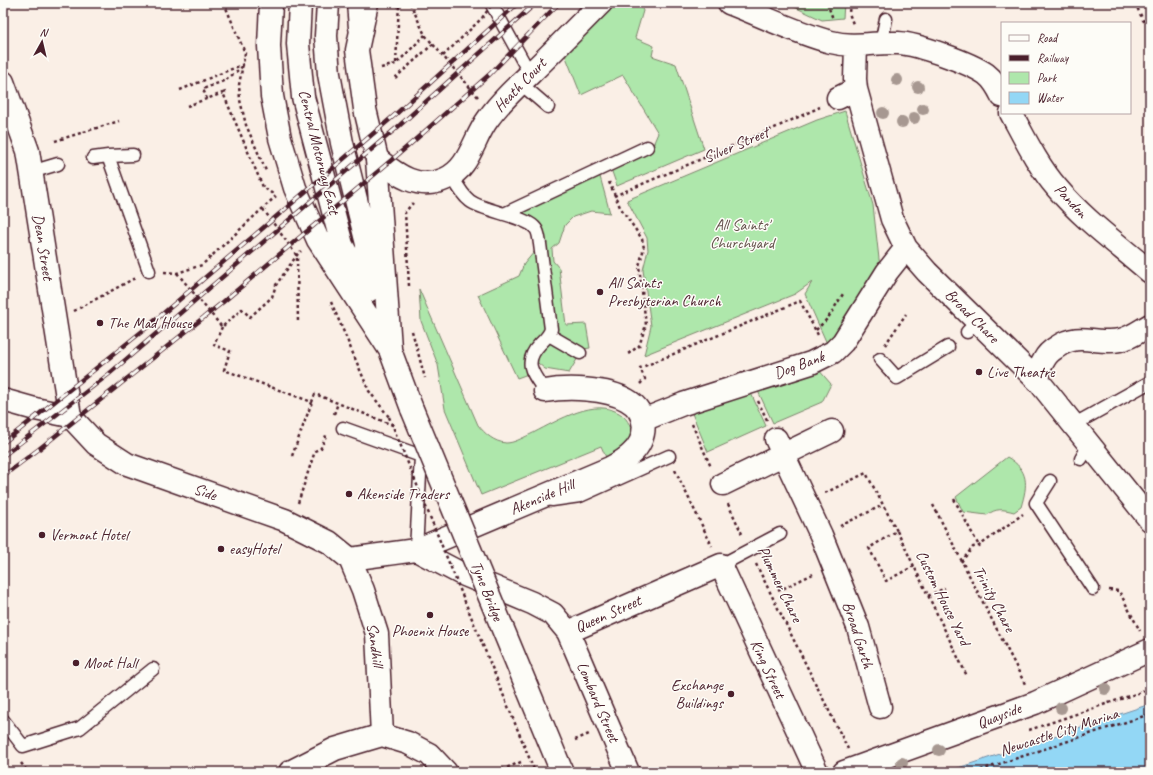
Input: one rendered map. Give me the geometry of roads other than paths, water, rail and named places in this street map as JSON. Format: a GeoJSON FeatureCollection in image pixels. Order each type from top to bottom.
{"type":"FeatureCollection","features":[{"type":"Feature","properties":{"kind":"main road"},"geometry":{"type":"LineString","coordinates":[[271,3],[269,46],[272,96],[280,138],[296,188],[318,240],[390,350]]}},
{"type":"Feature","properties":{"kind":"main road","name":"Central Motorway East"},"geometry":{"type":"LineString","coordinates":[[300,3],[298,44],[303,97],[342,245],[368,294],[390,350]]}},
{"type":"Feature","properties":{"kind":"main road","name":"Central Motorway East"},"geometry":{"type":"LineString","coordinates":[[328,3],[326,36],[329,74],[342,143],[367,244],[368,294]]}},
{"type":"Feature","properties":{"kind":"main road"},"geometry":{"type":"LineString","coordinates":[[367,3],[357,50],[365,109],[377,159],[390,350]]}},
{"type":"Feature","properties":{"kind":"main road","name":"Heath Court"},"geometry":{"type":"LineString","coordinates":[[452,176],[465,163],[487,120],[502,101],[601,3]]}},
{"type":"Feature","properties":{"kind":"main road"},"geometry":{"type":"LineString","coordinates":[[729,3],[807,34],[832,42],[856,38],[881,44],[911,45],[986,74],[996,84],[1001,94]]}},
{"type":"Feature","properties":{"kind":"main road","name":"Broad Chare"},"geometry":{"type":"LineString","coordinates":[[850,89],[856,38]]}},
{"type":"Feature","properties":{"kind":"main road","name":"Broad Chare"},"geometry":{"type":"LineString","coordinates":[[832,42],[850,89],[892,219],[906,248],[972,326],[1040,383],[1073,425],[1085,452],[1150,520]]}},
{"type":"Feature","properties":{"kind":"main road","name":"Dean Street"},"geometry":{"type":"LineString","coordinates":[[3,82],[27,145],[70,416]]}},
{"type":"Feature","properties":{"kind":"main road","name":"Pandon"},"geometry":{"type":"LineString","coordinates":[[1012,114],[1032,152],[1057,188],[1099,230],[1150,272]]}},
{"type":"Feature","properties":{"kind":"main road"},"geometry":{"type":"LineString","coordinates":[[377,159],[402,177],[421,183],[438,182],[452,176]]}},
{"type":"Feature","properties":{"kind":"main road","name":"Dog Bank"},"geometry":{"type":"LineString","coordinates":[[643,420],[683,404],[811,363],[834,351],[887,272],[906,248]]}},
{"type":"Feature","properties":{"kind":"main road"},"geometry":{"type":"LineString","coordinates":[[1040,383],[1038,373],[1044,359],[1060,344],[1079,338],[1112,342],[1121,340],[1150,325]]}},
{"type":"Feature","properties":{"kind":"main road","name":"Tyne Bridge"},"geometry":{"type":"LineString","coordinates":[[390,350],[412,409],[562,772]]}},
{"type":"Feature","properties":{"kind":"main road"},"geometry":{"type":"LineString","coordinates":[[545,391],[564,388],[620,397],[636,406],[643,420]]}},
{"type":"Feature","properties":{"kind":"main road"},"geometry":{"type":"LineString","coordinates":[[3,400],[35,409],[70,416]]}},
{"type":"Feature","properties":{"kind":"main road","name":"Side"},"geometry":{"type":"LineString","coordinates":[[70,416],[96,444],[134,466],[285,520],[329,542],[350,559]]}},
{"type":"Feature","properties":{"kind":"main road","name":"Akenside Hill"},"geometry":{"type":"LineString","coordinates":[[416,550],[610,468],[630,455],[642,437],[644,431],[643,420]]}},
{"type":"Feature","properties":{"kind":"main road"},"geometry":{"type":"LineString","coordinates":[[721,487],[780,447],[832,431]]}},
{"type":"Feature","properties":{"kind":"main road","name":"Broad Garth"},"geometry":{"type":"LineString","coordinates":[[780,447],[811,519],[833,564],[858,627],[880,707]]}},
{"type":"Feature","properties":{"kind":"main road"},"geometry":{"type":"LineString","coordinates":[[350,559],[416,550]]}},
{"type":"Feature","properties":{"kind":"main road","name":"Queen Street"},"geometry":{"type":"LineString","coordinates":[[416,550],[460,573],[532,603],[553,614],[568,632],[720,565]]}},
{"type":"Feature","properties":{"kind":"main road","name":"Sandhill"},"geometry":{"type":"LineString","coordinates":[[350,559],[363,590],[377,634],[382,735]]}},
{"type":"Feature","properties":{"kind":"main road","name":"King Street"},"geometry":{"type":"LineString","coordinates":[[720,565],[816,772]]}},
{"type":"Feature","properties":{"kind":"main road","name":"Lombard Street"},"geometry":{"type":"LineString","coordinates":[[568,632],[628,772]]}},
{"type":"Feature","properties":{"kind":"main road","name":"Quayside"},"geometry":{"type":"LineString","coordinates":[[851,770],[1035,703],[1148,639]]}},
{"type":"Feature","properties":{"kind":"main road"},"geometry":{"type":"LineString","coordinates":[[290,772],[335,749],[382,735],[408,743],[429,754],[446,772]]}},
{"type":"Feature","properties":{"kind":"lane"},"geometry":{"type":"LineString","coordinates":[[353,3],[357,50]]}},
{"type":"Feature","properties":{"kind":"lane"},"geometry":{"type":"LineString","coordinates":[[492,3],[525,79],[548,107]]}},
{"type":"Feature","properties":{"kind":"lane"},"geometry":{"type":"LineString","coordinates":[[881,44],[886,19]]}},
{"type":"Feature","properties":{"kind":"lane"},"geometry":{"type":"LineString","coordinates":[[504,214],[647,147]]}},
{"type":"Feature","properties":{"kind":"lane"},"geometry":{"type":"LineString","coordinates":[[93,158],[133,155]]}},
{"type":"Feature","properties":{"kind":"lane"},"geometry":{"type":"LineString","coordinates":[[108,156],[149,271]]}},
{"type":"Feature","properties":{"kind":"lane"},"geometry":{"type":"LineString","coordinates":[[31,172],[58,164]]}},
{"type":"Feature","properties":{"kind":"lane"},"geometry":{"type":"LineString","coordinates":[[452,176],[464,196],[470,201],[492,211],[530,224],[537,230],[551,323],[549,336],[534,351],[530,360],[532,372],[545,391]]}},
{"type":"Feature","properties":{"kind":"lane"},"geometry":{"type":"LineString","coordinates":[[549,336],[580,352]]}},
{"type":"Feature","properties":{"kind":"lane"},"geometry":{"type":"LineString","coordinates":[[880,358],[897,378],[948,347]]}},
{"type":"Feature","properties":{"kind":"lane"},"geometry":{"type":"LineString","coordinates":[[1073,425],[1150,382]]}},
{"type":"Feature","properties":{"kind":"lane"},"geometry":{"type":"LineString","coordinates":[[343,428],[421,456],[416,550]]}},
{"type":"Feature","properties":{"kind":"lane"},"geometry":{"type":"LineString","coordinates":[[529,503],[580,496],[669,456]]}},
{"type":"Feature","properties":{"kind":"lane"},"geometry":{"type":"LineString","coordinates":[[1050,481],[1036,503],[1093,589]]}},
{"type":"Feature","properties":{"kind":"lane"},"geometry":{"type":"LineString","coordinates":[[720,565],[750,551],[780,534]]}},
{"type":"Feature","properties":{"kind":"lane"},"geometry":{"type":"LineString","coordinates":[[3,720],[23,746],[80,728],[153,668]]}},
{"type":"Feature","properties":{"kind":"water"},"geometry":{"type":"Polygon","coordinates":[[[1150,704],[1150,772],[946,772],[1150,704]]]}},
{"type":"Feature","properties":{"kind":"railway"},"geometry":{"type":"LineString","coordinates":[[3,443],[145,329],[396,114],[518,3]]}},
{"type":"Feature","properties":{"kind":"railway"},"geometry":{"type":"LineString","coordinates":[[3,456],[109,374],[400,125],[536,3]]}},
{"type":"Feature","properties":{"kind":"railway"},"geometry":{"type":"LineString","coordinates":[[3,476],[223,302],[407,147],[490,74],[559,3]]}},
{"type":"Feature","properties":{"kind":"place","name":"All Saints Presbyterian Church"},"geometry":{"type":"Point","coordinates":[600,292]}},
{"type":"Feature","properties":{"kind":"place","name":"The Mad House"},"geometry":{"type":"Point","coordinates":[100,323]}},
{"type":"Feature","properties":{"kind":"place","name":"Live Theatre"},"geometry":{"type":"Point","coordinates":[979,372]}},
{"type":"Feature","properties":{"kind":"place","name":"Akenside Traders"},"geometry":{"type":"Point","coordinates":[349,494]}},
{"type":"Feature","properties":{"kind":"place","name":"Vermont Hotel"},"geometry":{"type":"Point","coordinates":[42,535]}},
{"type":"Feature","properties":{"kind":"place","name":"easyHotel"},"geometry":{"type":"Point","coordinates":[221,549]}},
{"type":"Feature","properties":{"kind":"place","name":"Phoenix House"},"geometry":{"type":"Point","coordinates":[430,615]}},
{"type":"Feature","properties":{"kind":"place","name":"Moot Hall"},"geometry":{"type":"Point","coordinates":[76,663]}},
{"type":"Feature","properties":{"kind":"place","name":"Exchange Buildings"},"geometry":{"type":"Point","coordinates":[731,694]}},
{"type":"Feature","properties":{"kind":"park label","name":"All Saints' Churchyard"},"geometry":{"type":"Point","coordinates":[742,234]}}]}
